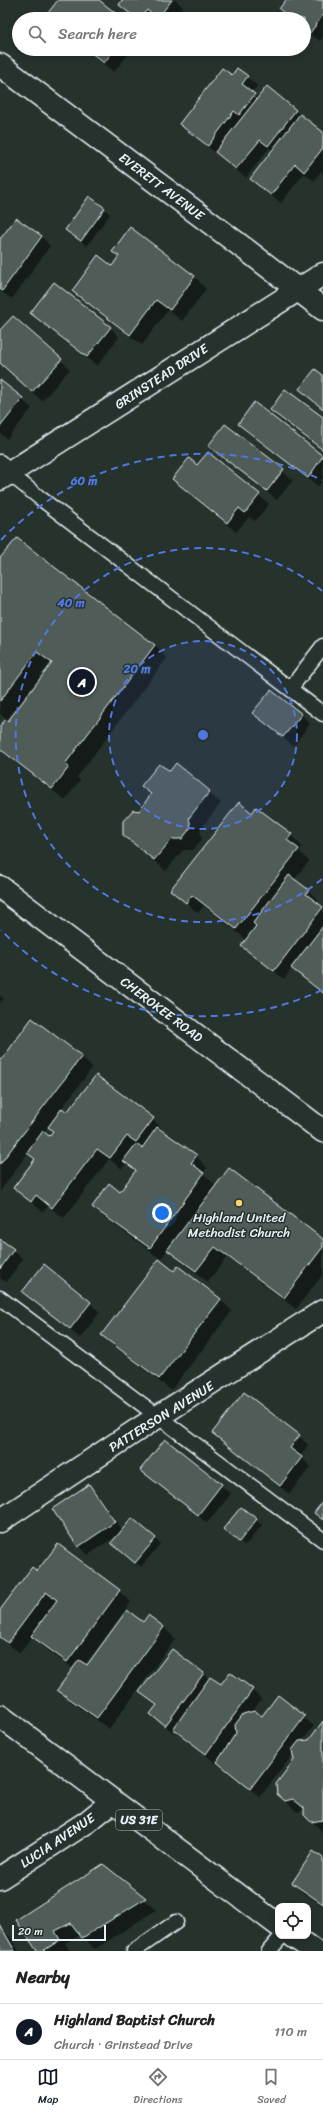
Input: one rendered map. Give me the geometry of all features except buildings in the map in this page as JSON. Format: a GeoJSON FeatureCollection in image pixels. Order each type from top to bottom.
{"type":"FeatureCollection","features":[{"type":"Feature","properties":{"kind":"street","name":"EVERETT AVENUE"},"geometry":{"type":"LineString","coordinates":[[0,65],[323,309]]}},
{"type":"Feature","properties":{"kind":"street","name":"GRINSTEAD DRIVE"},"geometry":{"type":"LineString","coordinates":[[3,471],[323,274]]}},
{"type":"Feature","properties":{"kind":"street","name":"CHEROKEE ROAD"},"geometry":{"type":"LineString","coordinates":[[0,887],[323,1131]]}},
{"type":"Feature","properties":{"kind":"street","name":"PATTERSON AVENUE"},"geometry":{"type":"LineString","coordinates":[[0,1521],[134,1432],[323,1312]]}},
{"type":"Feature","properties":{"kind":"street","name":"US 31E"},"geometry":{"type":"LineString","coordinates":[[0,1716],[275,1923]]}},
{"type":"Feature","properties":{"kind":"street","name":"LUCIA AVENUE"},"geometry":{"type":"LineString","coordinates":[[0,1878],[81,1825],[113,1801]]}},
{"type":"Feature","properties":{"kind":"street"},"geometry":{"type":"LineString","coordinates":[[297,1939],[314,1951]]}},
{"type":"Feature","properties":{"kind":"lane"},"geometry":{"type":"LineString","coordinates":[[3,471],[323,714]]}},
{"type":"Feature","properties":{"kind":"lane"},"geometry":{"type":"LineString","coordinates":[[290,689],[323,646]]}},
{"type":"Feature","properties":{"kind":"lane"},"geometry":{"type":"LineString","coordinates":[[0,1298],[323,1540]]}},
{"type":"Feature","properties":{"kind":"lane"},"geometry":{"type":"LineString","coordinates":[[134,1951],[176,1922]]}},
{"type":"Feature","properties":{"kind":"lane"},"geometry":{"type":"LineString","coordinates":[[269,1951],[279,1939]]}},
{"type":"Feature","properties":{"kind":"place","name":"Highland Baptist Church"},"geometry":{"type":"Point","coordinates":[82,682]}},
{"type":"Feature","properties":{"kind":"place","name":"Highland United Methodist Church"},"geometry":{"type":"Point","coordinates":[239,1203]}}]}
